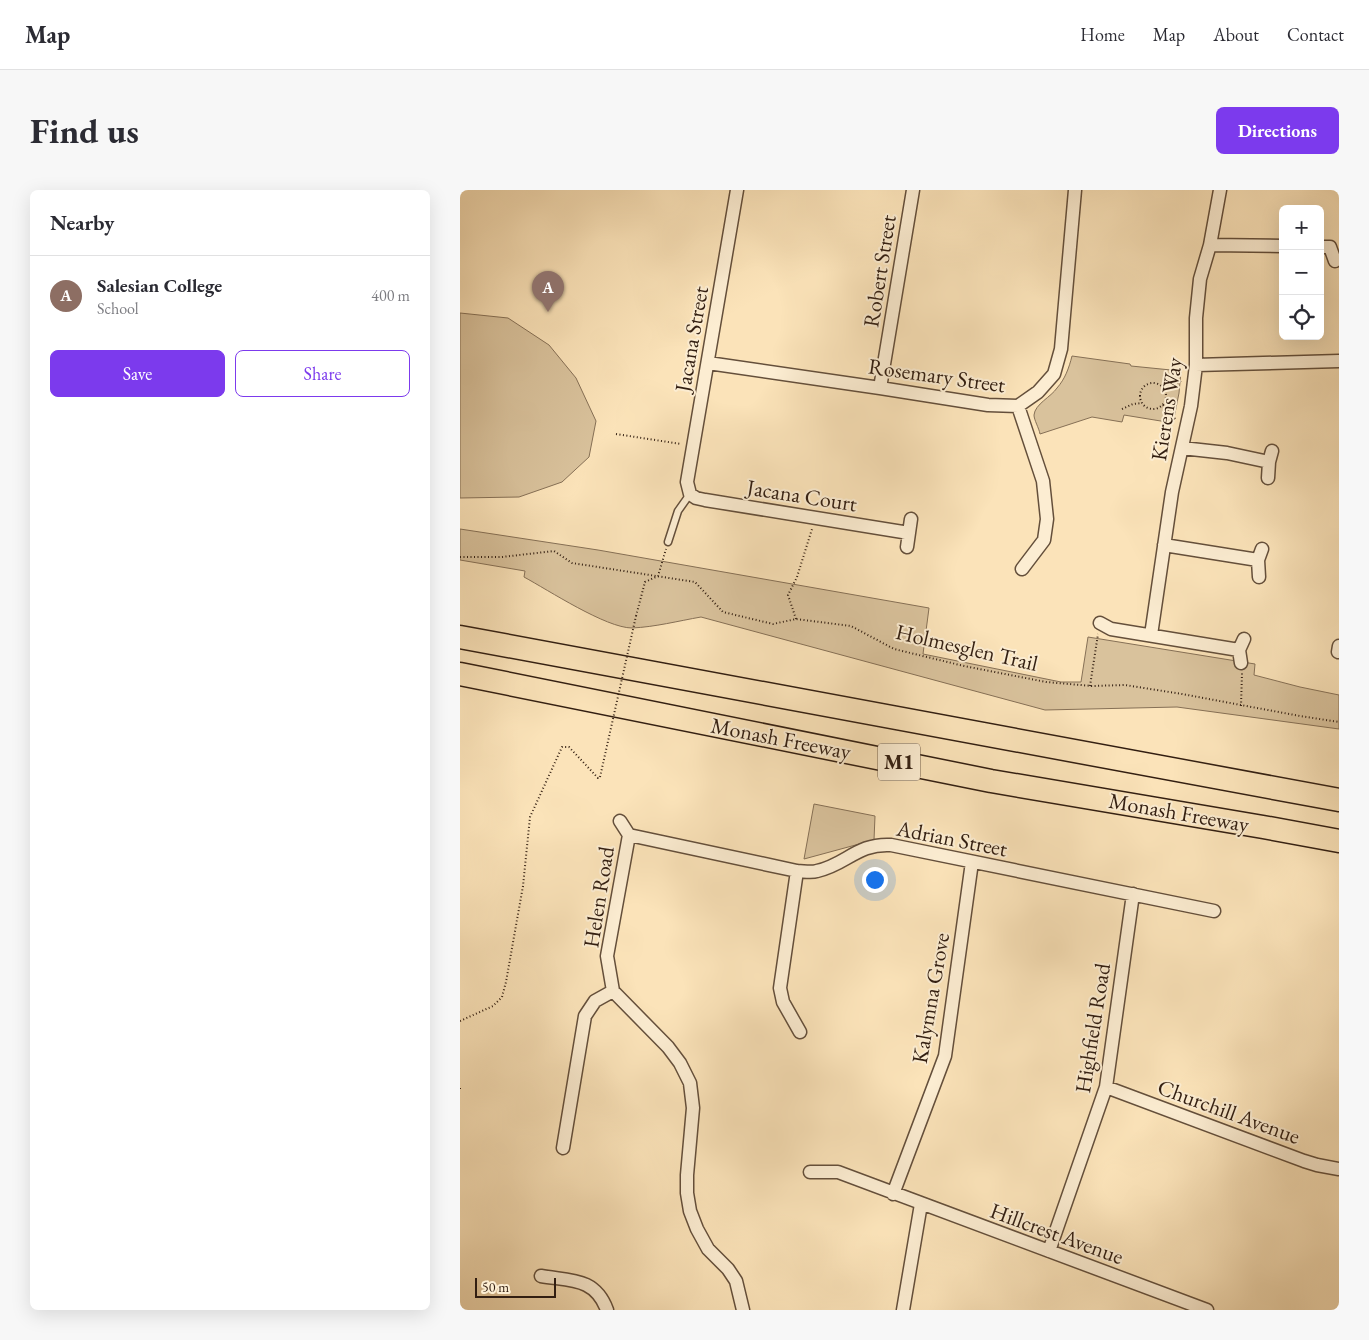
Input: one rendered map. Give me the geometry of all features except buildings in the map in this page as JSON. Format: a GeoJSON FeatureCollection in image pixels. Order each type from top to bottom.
{"type":"FeatureCollection","features":[{"type":"Feature","properties":{"kind":"highway","name":"Monash Freeway"},"geometry":{"type":"LineString","coordinates":[[460,636],[1339,800]]}},
{"type":"Feature","properties":{"kind":"highway","name":"Monash Freeway"},"geometry":{"type":"LineString","coordinates":[[460,674],[992,781],[1263,826],[1339,841]]}},
{"type":"Feature","properties":{"kind":"street","name":"Jacana Street"},"geometry":{"type":"LineString","coordinates":[[690,494],[687,482],[737,190]]}},
{"type":"Feature","properties":{"kind":"street","name":"Robert Street"},"geometry":{"type":"LineString","coordinates":[[880,388],[913,190]]}},
{"type":"Feature","properties":{"kind":"street","name":"Rosemary Street"},"geometry":{"type":"LineString","coordinates":[[708,363],[988,406],[1018,406],[1038,392],[1054,374],[1062,349],[1075,190]]}},
{"type":"Feature","properties":{"kind":"street","name":"Kierens Way"},"geometry":{"type":"LineString","coordinates":[[1151,636],[1172,492],[1191,406],[1196,365],[1196,318],[1200,279],[1210,245],[1220,190]]}},
{"type":"Feature","properties":{"kind":"street"},"geometry":{"type":"LineString","coordinates":[[1210,245],[1279,246]]}},
{"type":"Feature","properties":{"kind":"street"},"geometry":{"type":"LineString","coordinates":[[1324,246],[1330,247],[1335,261]]}},
{"type":"Feature","properties":{"kind":"street"},"geometry":{"type":"LineString","coordinates":[[1196,365],[1339,361]]}},
{"type":"Feature","properties":{"kind":"street"},"geometry":{"type":"LineString","coordinates":[[1018,406],[1043,481],[1047,519],[1044,540],[1022,569]]}},
{"type":"Feature","properties":{"kind":"street"},"geometry":{"type":"LineString","coordinates":[[1182,448],[1227,454],[1270,456],[1268,478]]}},
{"type":"Feature","properties":{"kind":"street","name":"Jacana Court"},"geometry":{"type":"LineString","coordinates":[[690,494],[699,499],[909,533]]}},
{"type":"Feature","properties":{"kind":"street"},"geometry":{"type":"LineString","coordinates":[[907,547],[911,519]]}},
{"type":"Feature","properties":{"kind":"street"},"geometry":{"type":"LineString","coordinates":[[1164,545],[1260,555],[1259,577]]}},
{"type":"Feature","properties":{"kind":"street"},"geometry":{"type":"LineString","coordinates":[[1100,623],[1111,629],[1241,651]]}},
{"type":"Feature","properties":{"kind":"street"},"geometry":{"type":"LineString","coordinates":[[620,821],[629,835]]}},
{"type":"Feature","properties":{"kind":"street","name":"Adrian Street"},"geometry":{"type":"LineString","coordinates":[[629,835],[797,871],[817,872],[840,862],[865,847],[878,844],[891,845],[1214,911]]}},
{"type":"Feature","properties":{"kind":"street","name":"Helen Road"},"geometry":{"type":"LineString","coordinates":[[612,991],[607,956],[629,835]]}},
{"type":"Feature","properties":{"kind":"street","name":"Kalymna Grove"},"geometry":{"type":"LineString","coordinates":[[893,1194],[945,1056],[972,862]]}},
{"type":"Feature","properties":{"kind":"street"},"geometry":{"type":"LineString","coordinates":[[797,871],[780,988],[783,1002],[800,1032]]}},
{"type":"Feature","properties":{"kind":"street","name":"Highfield Road"},"geometry":{"type":"LineString","coordinates":[[1049,1251],[1106,1087],[1133,894]]}},
{"type":"Feature","properties":{"kind":"street"},"geometry":{"type":"LineString","coordinates":[[563,1148],[585,1016],[595,1001],[612,991],[668,1047],[680,1063],[690,1083],[693,1108],[686,1175],[686,1193],[690,1211],[696,1228],[708,1249],[728,1269],[736,1281],[743,1310]]}},
{"type":"Feature","properties":{"kind":"street","name":"Churchill Avenue"},"geometry":{"type":"LineString","coordinates":[[1106,1087],[1304,1161],[1339,1168]]}},
{"type":"Feature","properties":{"kind":"street","name":"Hillcrest Avenue"},"geometry":{"type":"LineString","coordinates":[[810,1172],[838,1172],[1208,1310]]}},
{"type":"Feature","properties":{"kind":"street"},"geometry":{"type":"LineString","coordinates":[[903,1310],[921,1204]]}},
{"type":"Feature","properties":{"kind":"street"},"geometry":{"type":"LineString","coordinates":[[540,1276],[587,1284],[600,1294],[607,1310]]}},
{"type":"Feature","properties":{"kind":"lane"},"geometry":{"type":"LineString","coordinates":[[668,542],[678,512],[690,494]]}},
{"type":"Feature","properties":{"kind":"path"},"geometry":{"type":"LineString","coordinates":[[1165,390],[1181,381]]}},
{"type":"Feature","properties":{"kind":"path"},"geometry":{"type":"LineString","coordinates":[[1159,384],[1165,390],[1166,399],[1163,405],[1153,409],[1146,407],[1142,403],[1141,392],[1146,385],[1159,384]]}},
{"type":"Feature","properties":{"kind":"path"},"geometry":{"type":"LineString","coordinates":[[1122,409],[1133,404],[1142,403]]}},
{"type":"Feature","properties":{"kind":"path"},"geometry":{"type":"LineString","coordinates":[[1163,405],[1176,420]]}},
{"type":"Feature","properties":{"kind":"path"},"geometry":{"type":"LineString","coordinates":[[616,434],[693,446]]}},
{"type":"Feature","properties":{"kind":"path"},"geometry":{"type":"LineString","coordinates":[[796,619],[788,595],[816,518]]}},
{"type":"Feature","properties":{"kind":"path"},"geometry":{"type":"LineString","coordinates":[[460,1021],[493,1006],[502,997],[523,886],[530,817],[562,747],[568,747],[598,778],[600,777],[645,582],[658,576],[668,542]]}},
{"type":"Feature","properties":{"kind":"path","name":"Holmesglen Trail"},"geometry":{"type":"LineString","coordinates":[[460,557],[502,557],[554,551],[572,563],[695,582],[723,612],[772,624],[796,619],[851,626],[894,648],[964,666],[1046,682],[1090,686],[1125,686],[1182,694],[1339,722]]}},
{"type":"Feature","properties":{"kind":"path"},"geometry":{"type":"LineString","coordinates":[[1090,686],[1100,623]]}},
{"type":"Feature","properties":{"kind":"path"},"geometry":{"type":"LineString","coordinates":[[1241,651],[1241,706]]}},
{"type":"Feature","properties":{"kind":"shaded area"},"geometry":{"type":"Polygon","coordinates":[[[460,313],[508,318],[549,345],[576,378],[596,421],[589,457],[562,482],[519,497],[460,498],[460,313]]]}},
{"type":"Feature","properties":{"kind":"shaded area"},"geometry":{"type":"Polygon","coordinates":[[[1072,356],[1130,364],[1131,366],[1181,371],[1173,423],[1124,415],[1122,422],[1092,417],[1040,434],[1034,417],[1035,411],[1062,381],[1072,356]]]}},
{"type":"Feature","properties":{"kind":"shaded area"},"geometry":{"type":"Polygon","coordinates":[[[460,529],[598,550],[929,608],[923,654],[1061,682],[1081,682],[1088,637],[1255,664],[1254,675],[1339,695],[1339,729],[1177,707],[1045,710],[701,617],[632,628],[621,626],[608,622],[562,599],[524,577],[525,571],[460,560],[460,529]]]}},
{"type":"Feature","properties":{"kind":"shaded area"},"geometry":{"type":"Polygon","coordinates":[[[814,804],[875,816],[874,840],[804,859],[814,804]]]}},
{"type":"Feature","properties":{"kind":"place","name":"Salesian College"},"geometry":{"type":"Point","coordinates":[548,312]}}]}
